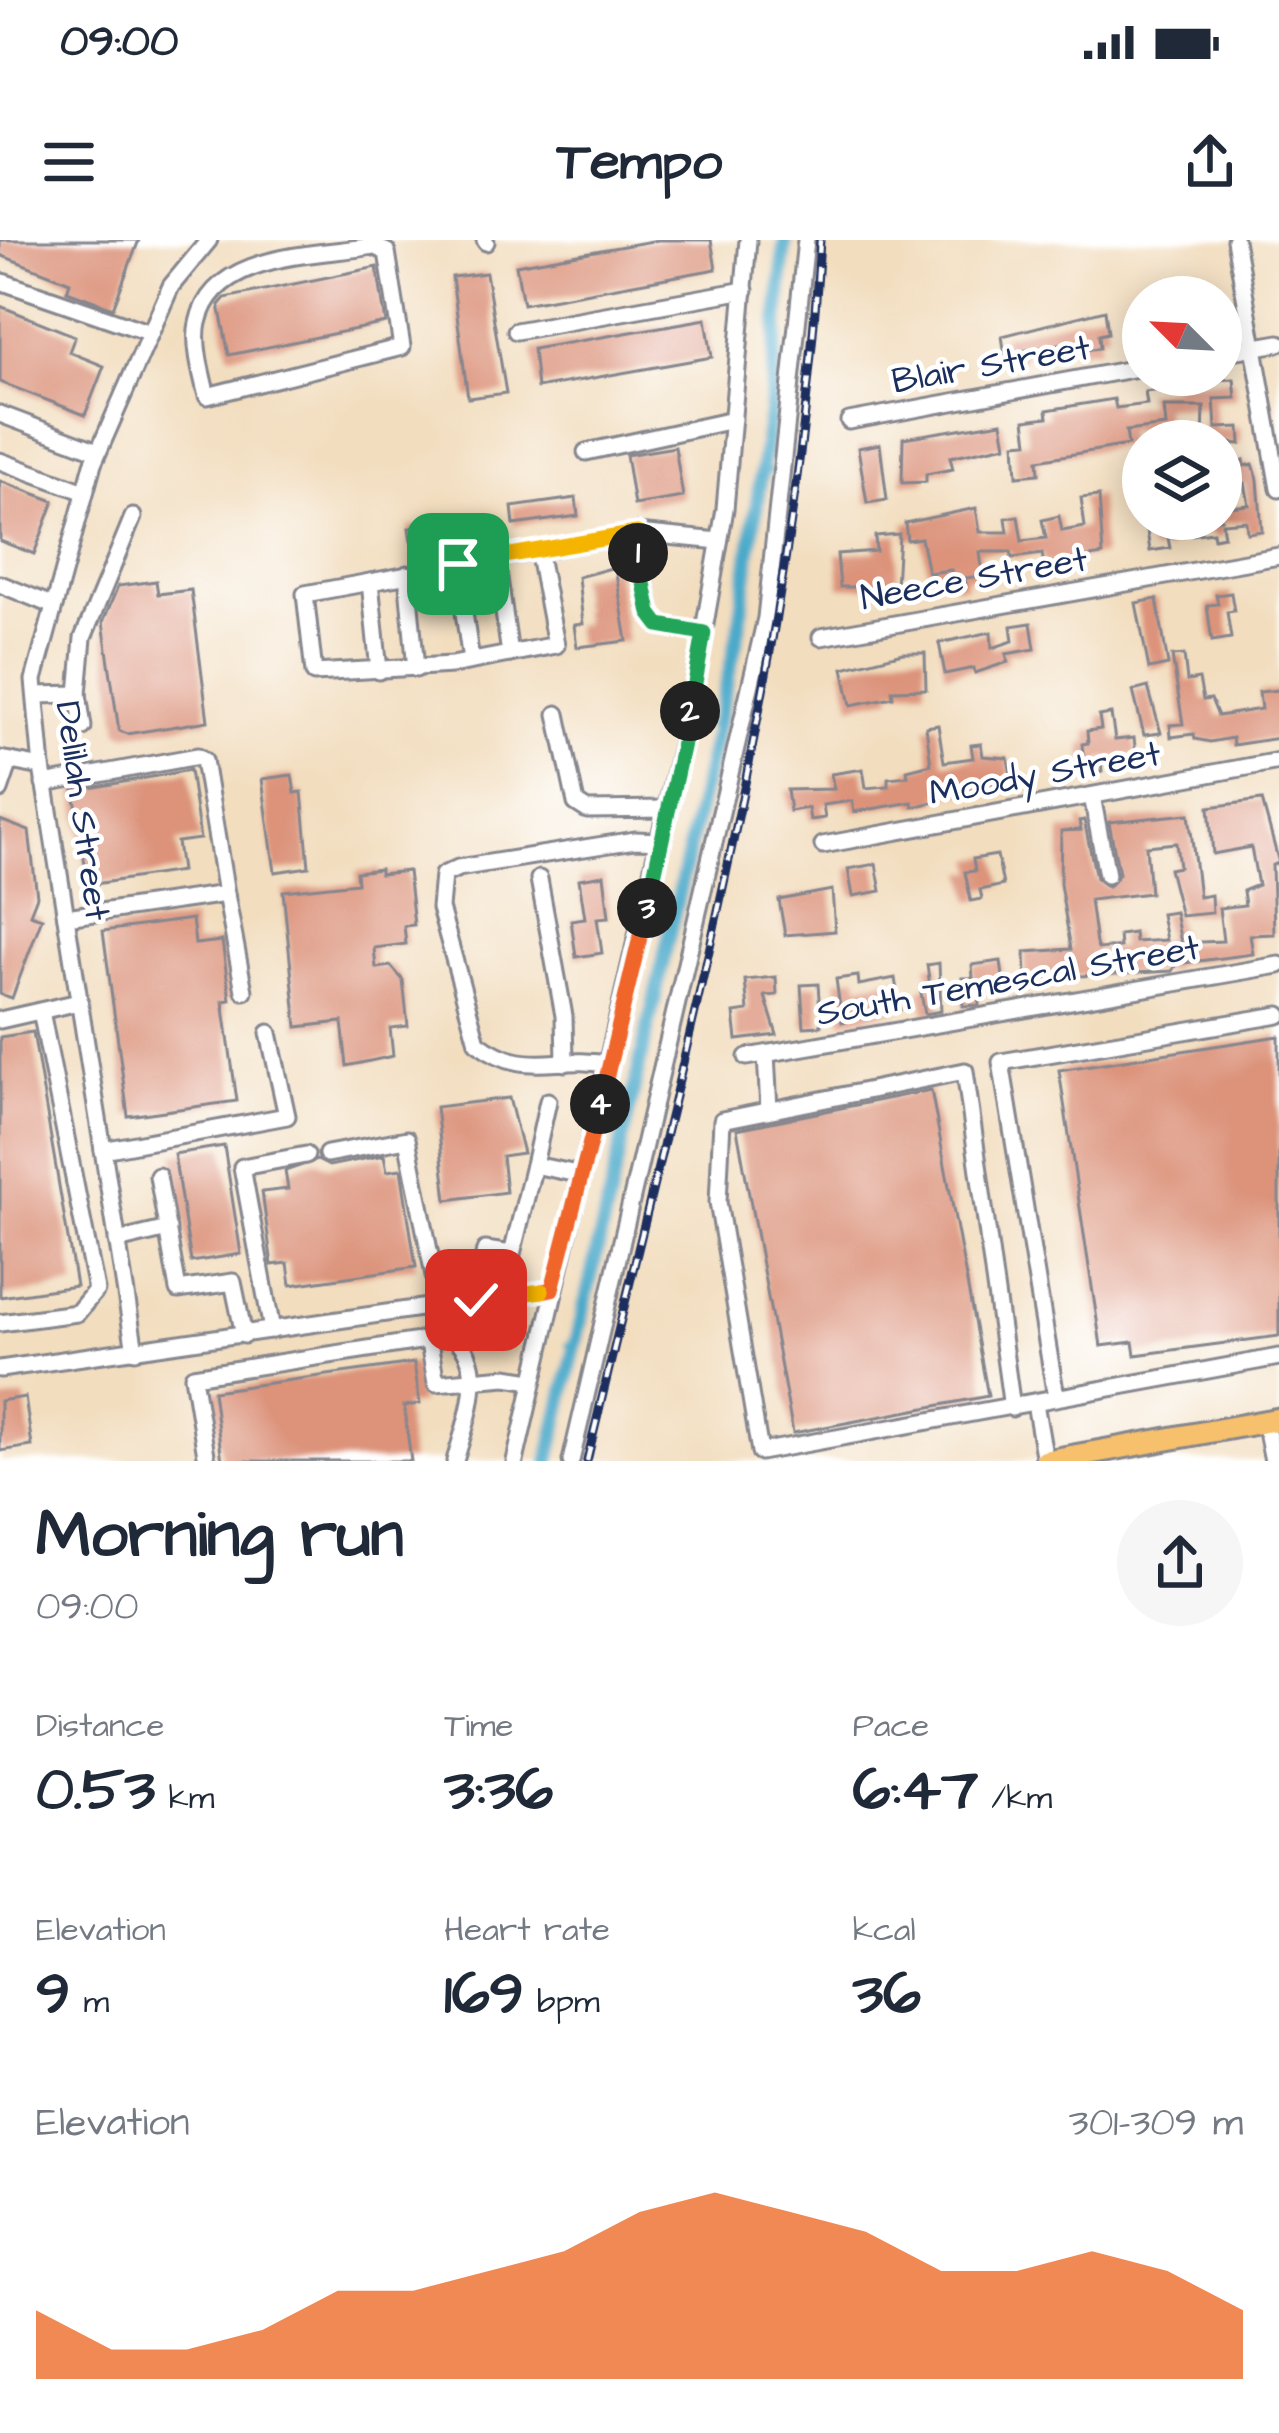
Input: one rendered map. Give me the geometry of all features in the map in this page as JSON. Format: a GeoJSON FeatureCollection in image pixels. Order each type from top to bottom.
{"type":"FeatureCollection","features":[{"type":"Feature","properties":{"kind":"main road"},"geometry":{"type":"LineString","coordinates":[[1045,1461],[1272,1420]]}},
{"type":"Feature","properties":{"kind":"street"},"geometry":{"type":"LineString","coordinates":[[515,1461],[552,1289],[662,841],[704,633],[734,420],[748,240]]}},
{"type":"Feature","properties":{"kind":"street"},"geometry":{"type":"LineString","coordinates":[[571,1461],[766,618],[806,240]]}},
{"type":"Feature","properties":{"kind":"street"},"geometry":{"type":"LineString","coordinates":[[1235,240],[1279,489]]}},
{"type":"Feature","properties":{"kind":"street","name":"Delilah Street"},"geometry":{"type":"LineString","coordinates":[[135,1351],[43,775],[34,680],[98,451],[171,286],[199,243]]}},
{"type":"Feature","properties":{"kind":"street"},"geometry":{"type":"LineString","coordinates":[[374,246],[387,252],[402,347],[207,396],[197,324],[211,293],[283,248],[374,246]]}},
{"type":"Feature","properties":{"kind":"street"},"geometry":{"type":"LineString","coordinates":[[0,281],[150,333]]}},
{"type":"Feature","properties":{"kind":"street"},"geometry":{"type":"LineString","coordinates":[[516,332],[745,290]]}},
{"type":"Feature","properties":{"kind":"street"},"geometry":{"type":"LineString","coordinates":[[1242,349],[1279,343]]}},
{"type":"Feature","properties":{"kind":"street","name":"Blair Street"},"geometry":{"type":"LineString","coordinates":[[849,421],[1122,372]]}},
{"type":"Feature","properties":{"kind":"street"},"geometry":{"type":"LineString","coordinates":[[0,414],[98,451]]}},
{"type":"Feature","properties":{"kind":"street"},"geometry":{"type":"LineString","coordinates":[[586,452],[734,420]]}},
{"type":"Feature","properties":{"kind":"street"},"geometry":{"type":"LineString","coordinates":[[0,461],[85,492]]}},
{"type":"Feature","properties":{"kind":"street"},"geometry":{"type":"LineString","coordinates":[[83,727],[78,694],[83,638],[133,517]]}},
{"type":"Feature","properties":{"kind":"street"},"geometry":{"type":"LineString","coordinates":[[538,550],[556,645],[471,662],[314,673],[305,593],[496,557],[637,533],[719,541]]}},
{"type":"Feature","properties":{"kind":"street"},"geometry":{"type":"LineString","coordinates":[[637,533],[650,613],[659,625],[704,633]]}},
{"type":"Feature","properties":{"kind":"street","name":"Neece Street"},"geometry":{"type":"LineString","coordinates":[[821,637],[1279,556]]}},
{"type":"Feature","properties":{"kind":"street"},"geometry":{"type":"LineString","coordinates":[[496,557],[510,654]]}},
{"type":"Feature","properties":{"kind":"street"},"geometry":{"type":"LineString","coordinates":[[458,564],[471,662]]}},
{"type":"Feature","properties":{"kind":"street"},"geometry":{"type":"LineString","coordinates":[[407,574],[416,668]]}},
{"type":"Feature","properties":{"kind":"street"},"geometry":{"type":"LineString","coordinates":[[370,582],[379,671]]}},
{"type":"Feature","properties":{"kind":"street"},"geometry":{"type":"LineString","coordinates":[[0,584],[54,606]]}},
{"type":"Feature","properties":{"kind":"street"},"geometry":{"type":"LineString","coordinates":[[36,695],[78,694]]}},
{"type":"Feature","properties":{"kind":"street"},"geometry":{"type":"LineString","coordinates":[[557,714],[576,803],[587,810],[669,809]]}},
{"type":"Feature","properties":{"kind":"street"},"geometry":{"type":"LineString","coordinates":[[0,790],[5,760],[43,775],[199,756],[204,760],[244,991]]}},
{"type":"Feature","properties":{"kind":"street","name":"Moody Street"},"geometry":{"type":"LineString","coordinates":[[823,845],[1279,761]]}},
{"type":"Feature","properties":{"kind":"street"},"geometry":{"type":"LineString","coordinates":[[1093,796],[1107,875]]}},
{"type":"Feature","properties":{"kind":"street"},"geometry":{"type":"LineString","coordinates":[[610,1065],[537,1067],[505,1060],[477,1042],[440,908],[443,875],[458,868],[609,843],[662,841]]}},
{"type":"Feature","properties":{"kind":"street"},"geometry":{"type":"LineString","coordinates":[[539,879],[564,1016],[565,1063]]}},
{"type":"Feature","properties":{"kind":"street"},"geometry":{"type":"LineString","coordinates":[[66,917],[226,894]]}},
{"type":"Feature","properties":{"kind":"street","name":"South Temescal Street"},"geometry":{"type":"LineString","coordinates":[[747,1057],[1279,965]]}},
{"type":"Feature","properties":{"kind":"street"},"geometry":{"type":"LineString","coordinates":[[0,1020],[79,1003]]}},
{"type":"Feature","properties":{"kind":"street"},"geometry":{"type":"LineString","coordinates":[[0,1324],[76,1313],[96,1289],[41,1011]]}},
{"type":"Feature","properties":{"kind":"street"},"geometry":{"type":"LineString","coordinates":[[1056,1397],[1001,1062],[1279,1015]]}},
{"type":"Feature","properties":{"kind":"street"},"geometry":{"type":"LineString","coordinates":[[103,1150],[286,1116],[269,1033]]}},
{"type":"Feature","properties":{"kind":"street"},"geometry":{"type":"LineString","coordinates":[[766,1054],[769,1110]]}},
{"type":"Feature","properties":{"kind":"street"},"geometry":{"type":"LineString","coordinates":[[1012,1408],[965,1071],[722,1120],[718,1202],[760,1452],[1012,1408],[1279,1357]]}},
{"type":"Feature","properties":{"kind":"street"},"geometry":{"type":"LineString","coordinates":[[476,1300],[485,1250],[512,1255],[548,1101]]}},
{"type":"Feature","properties":{"kind":"street"},"geometry":{"type":"LineString","coordinates":[[326,1154],[407,1139],[440,1306]]}},
{"type":"Feature","properties":{"kind":"street"},"geometry":{"type":"LineString","coordinates":[[272,1330],[242,1167],[306,1155]]}},
{"type":"Feature","properties":{"kind":"street"},"geometry":{"type":"LineString","coordinates":[[534,1165],[582,1175]]}},
{"type":"Feature","properties":{"kind":"street"},"geometry":{"type":"LineString","coordinates":[[158,1176],[178,1290],[233,1282],[244,1334]]}},
{"type":"Feature","properties":{"kind":"street"},"geometry":{"type":"LineString","coordinates":[[117,1241],[168,1229]]}},
{"type":"Feature","properties":{"kind":"street"},"geometry":{"type":"LineString","coordinates":[[0,1370],[552,1289]]}},
{"type":"Feature","properties":{"kind":"street"},"geometry":{"type":"LineString","coordinates":[[377,1315],[382,1345]]}},
{"type":"Feature","properties":{"kind":"street"},"geometry":{"type":"LineString","coordinates":[[428,1337],[436,1383],[506,1377],[532,1382]]}},
{"type":"Feature","properties":{"kind":"street"},"geometry":{"type":"LineString","coordinates":[[207,1461],[193,1376],[428,1337],[460,1341],[476,1383],[455,1461]]}},
{"type":"Feature","properties":{"kind":"street"},"geometry":{"type":"LineString","coordinates":[[1035,1403],[1045,1461]]}},
{"type":"Feature","properties":{"kind":"street"},"geometry":{"type":"LineString","coordinates":[[1272,1420],[1273,1461]]}},
{"type":"Feature","properties":{"kind":"building"},"geometry":{"type":"Polygon","coordinates":[[[0,240],[139,240],[113,308],[67,291],[70,282],[0,255],[0,240]]]}},
{"type":"Feature","properties":{"kind":"building"},"geometry":{"type":"Polygon","coordinates":[[[658,240],[711,240],[716,269],[523,304],[516,265],[658,240]]]}},
{"type":"Feature","properties":{"kind":"building"},"geometry":{"type":"Polygon","coordinates":[[[377,267],[386,323],[229,355],[219,305],[225,298],[377,267]]]}},
{"type":"Feature","properties":{"kind":"building"},"geometry":{"type":"Polygon","coordinates":[[[486,273],[506,393],[468,398],[452,277],[486,273]]]}},
{"type":"Feature","properties":{"kind":"building"},"geometry":{"type":"Polygon","coordinates":[[[0,306],[75,336],[69,352],[104,366],[85,415],[0,382],[0,306]]]}},
{"type":"Feature","properties":{"kind":"building"},"geometry":{"type":"Polygon","coordinates":[[[1105,310],[1108,333],[1099,335],[1100,348],[1076,351],[1075,341],[1023,351],[1024,359],[1006,362],[1002,336],[1105,310]]]}},
{"type":"Feature","properties":{"kind":"building"},"geometry":{"type":"Polygon","coordinates":[[[706,319],[712,357],[537,388],[533,349],[706,319]]]}},
{"type":"Feature","properties":{"kind":"building"},"geometry":{"type":"Polygon","coordinates":[[[1146,396],[1236,398],[1214,399],[1215,420],[1204,420],[1204,407],[1164,407],[1165,420],[1122,420],[1122,446],[1038,460],[1039,474],[1017,476],[1015,443],[1028,442],[1025,420],[1048,417],[1047,410],[1114,399],[1116,408],[1147,404],[1146,396]]]}},
{"type":"Feature","properties":{"kind":"building"},"geometry":{"type":"Polygon","coordinates":[[[1002,422],[1006,445],[950,457],[953,469],[926,474],[926,482],[902,483],[903,438],[1002,422]]]}},
{"type":"Feature","properties":{"kind":"building"},"geometry":{"type":"Polygon","coordinates":[[[880,444],[887,500],[867,503],[858,448],[880,444]]]}},
{"type":"Feature","properties":{"kind":"building"},"geometry":{"type":"Polygon","coordinates":[[[675,447],[683,497],[634,505],[626,455],[675,447]]]}},
{"type":"Feature","properties":{"kind":"building"},"geometry":{"type":"Polygon","coordinates":[[[1242,461],[1245,466],[1253,464],[1258,480],[1262,531],[1247,533],[1246,521],[1242,521],[1242,506],[1249,505],[1242,461]]]}},
{"type":"Feature","properties":{"kind":"building"},"geometry":{"type":"Polygon","coordinates":[[[0,481],[54,501],[34,554],[0,541],[0,481]]]}},
{"type":"Feature","properties":{"kind":"building"},"geometry":{"type":"Polygon","coordinates":[[[1099,496],[1103,555],[1044,564],[1042,554],[1012,558],[1011,552],[980,552],[983,576],[965,578],[966,586],[953,587],[951,570],[928,573],[921,538],[907,540],[905,523],[976,508],[980,532],[1008,532],[1006,518],[1018,516],[1022,541],[1046,538],[1042,520],[1059,516],[1062,531],[1085,527],[1081,498],[1099,496]]]}},
{"type":"Feature","properties":{"kind":"building"},"geometry":{"type":"Polygon","coordinates":[[[576,498],[578,516],[514,525],[512,507],[576,498]]]}},
{"type":"Feature","properties":{"kind":"building"},"geometry":{"type":"Polygon","coordinates":[[[474,520],[476,533],[411,541],[409,528],[474,520]]]}},
{"type":"Feature","properties":{"kind":"building"},"geometry":{"type":"Polygon","coordinates":[[[899,534],[896,587],[840,587],[837,554],[876,551],[875,536],[899,534]]]}},
{"type":"Feature","properties":{"kind":"building"},"geometry":{"type":"Polygon","coordinates":[[[1148,540],[1168,540],[1170,548],[1150,551],[1148,540]]]}},
{"type":"Feature","properties":{"kind":"building"},"geometry":{"type":"Polygon","coordinates":[[[615,567],[627,641],[577,647],[574,625],[583,624],[578,577],[615,567]]]}},
{"type":"Feature","properties":{"kind":"building"},"geometry":{"type":"Polygon","coordinates":[[[156,581],[158,594],[191,590],[208,721],[127,734],[119,731],[103,622],[118,586],[156,581]]]}},
{"type":"Feature","properties":{"kind":"building"},"geometry":{"type":"Polygon","coordinates":[[[1231,593],[1234,611],[1227,612],[1231,638],[1212,641],[1207,605],[1218,604],[1216,595],[1231,593]]]}},
{"type":"Feature","properties":{"kind":"building"},"geometry":{"type":"Polygon","coordinates":[[[1157,599],[1168,665],[1149,669],[1136,603],[1157,599]]]}},
{"type":"Feature","properties":{"kind":"building"},"geometry":{"type":"Polygon","coordinates":[[[1031,623],[1035,649],[1006,654],[1008,662],[975,673],[974,668],[945,674],[939,643],[991,632],[992,648],[1013,641],[1011,626],[1031,623]]]}},
{"type":"Feature","properties":{"kind":"building"},"geometry":{"type":"Polygon","coordinates":[[[903,653],[925,653],[926,689],[892,690],[893,697],[851,705],[843,668],[903,653]]]}},
{"type":"Feature","properties":{"kind":"building"},"geometry":{"type":"Polygon","coordinates":[[[1184,655],[1187,681],[1199,679],[1203,700],[1211,699],[1218,716],[1261,709],[1259,692],[1279,690],[1279,738],[1233,745],[1232,738],[1210,742],[1195,739],[1194,734],[1171,737],[1170,725],[1183,724],[1172,656],[1184,655]]]}},
{"type":"Feature","properties":{"kind":"building"},"geometry":{"type":"Polygon","coordinates":[[[1148,687],[1161,733],[1144,735],[1133,691],[1148,687]]]}},
{"type":"Feature","properties":{"kind":"building"},"geometry":{"type":"Polygon","coordinates":[[[1111,714],[1115,740],[1134,738],[1136,755],[1101,759],[1102,772],[1085,774],[1082,744],[1088,743],[1087,731],[1101,729],[1099,716],[1111,714]]]}},
{"type":"Feature","properties":{"kind":"building"},"geometry":{"type":"Polygon","coordinates":[[[938,725],[944,762],[973,758],[971,745],[981,744],[983,756],[1008,758],[1013,786],[938,796],[939,801],[913,807],[912,802],[854,812],[852,801],[823,805],[825,818],[810,820],[808,808],[790,811],[787,790],[834,789],[831,774],[863,769],[866,788],[888,786],[888,778],[908,776],[907,770],[931,764],[926,727],[938,725]]]}},
{"type":"Feature","properties":{"kind":"building"},"geometry":{"type":"Polygon","coordinates":[[[190,770],[200,839],[177,842],[181,871],[88,885],[74,791],[190,770]]]}},
{"type":"Feature","properties":{"kind":"building"},"geometry":{"type":"Polygon","coordinates":[[[292,775],[295,793],[302,792],[309,867],[275,872],[262,779],[292,775]]]}},
{"type":"Feature","properties":{"kind":"building"},"geometry":{"type":"Polygon","coordinates":[[[1262,800],[1279,863],[1272,865],[1274,934],[1250,935],[1253,954],[1176,964],[1172,971],[1026,979],[1025,952],[1071,949],[1060,884],[1061,831],[1081,830],[1079,821],[1084,820],[1096,878],[1108,887],[1119,874],[1109,822],[1189,814],[1199,897],[1211,895],[1212,913],[1181,916],[1169,869],[1179,867],[1176,843],[1146,846],[1150,893],[1090,900],[1096,944],[1098,949],[1120,947],[1119,935],[1134,933],[1135,942],[1166,940],[1161,914],[1175,912],[1181,943],[1223,941],[1219,908],[1245,905],[1243,891],[1258,885],[1251,847],[1213,854],[1209,807],[1262,800]]]}},
{"type":"Feature","properties":{"kind":"building"},"geometry":{"type":"Polygon","coordinates":[[[0,820],[29,831],[37,896],[30,914],[42,918],[12,998],[0,994],[0,820]]]}},
{"type":"Feature","properties":{"kind":"building"},"geometry":{"type":"Polygon","coordinates":[[[997,855],[1003,885],[980,890],[982,899],[971,901],[965,872],[975,871],[973,859],[997,855]]]}},
{"type":"Feature","properties":{"kind":"building"},"geometry":{"type":"Polygon","coordinates":[[[876,864],[881,891],[853,896],[848,869],[876,864]]]}},
{"type":"Feature","properties":{"kind":"building"},"geometry":{"type":"Polygon","coordinates":[[[380,869],[380,874],[408,871],[414,925],[404,926],[406,944],[374,948],[376,968],[391,966],[403,980],[408,1026],[390,1028],[393,1056],[347,1066],[342,1022],[297,1027],[283,891],[357,883],[356,872],[380,869]]]}},
{"type":"Feature","properties":{"kind":"building"},"geometry":{"type":"Polygon","coordinates":[[[604,875],[609,917],[597,918],[602,953],[576,957],[571,920],[585,918],[579,879],[604,875]]]}},
{"type":"Feature","properties":{"kind":"building"},"geometry":{"type":"Polygon","coordinates":[[[832,890],[835,931],[785,935],[779,900],[832,890]]]}},
{"type":"Feature","properties":{"kind":"building"},"geometry":{"type":"Polygon","coordinates":[[[192,919],[195,944],[222,941],[230,1000],[223,1001],[237,1101],[128,1116],[103,931],[192,919]]]}},
{"type":"Feature","properties":{"kind":"building"},"geometry":{"type":"Polygon","coordinates":[[[1001,961],[1004,985],[978,989],[979,1005],[963,1006],[962,978],[973,978],[972,965],[1001,961]]]}},
{"type":"Feature","properties":{"kind":"building"},"geometry":{"type":"Polygon","coordinates":[[[939,963],[941,1011],[925,1014],[920,988],[930,986],[927,965],[939,963]]]}},
{"type":"Feature","properties":{"kind":"building"},"geometry":{"type":"Polygon","coordinates":[[[858,976],[859,985],[895,978],[900,1010],[842,1022],[836,979],[858,976]]]}},
{"type":"Feature","properties":{"kind":"building"},"geometry":{"type":"Polygon","coordinates":[[[776,977],[777,995],[765,996],[777,1035],[737,1040],[734,1013],[748,1011],[745,980],[776,977]]]}},
{"type":"Feature","properties":{"kind":"building"},"geometry":{"type":"Polygon","coordinates":[[[818,984],[821,1026],[804,1027],[801,985],[818,984]]]}},
{"type":"Feature","properties":{"kind":"building"},"geometry":{"type":"Polygon","coordinates":[[[33,1032],[76,1286],[0,1297],[0,1037],[33,1032]]]}},
{"type":"Feature","properties":{"kind":"building"},"geometry":{"type":"Polygon","coordinates":[[[1279,1036],[1279,1336],[1135,1355],[1133,1342],[1101,1346],[1059,1070],[1279,1036]]]}},
{"type":"Feature","properties":{"kind":"building"},"geometry":{"type":"Polygon","coordinates":[[[931,1090],[988,1396],[793,1433],[737,1129],[931,1090]]]}},
{"type":"Feature","properties":{"kind":"building"},"geometry":{"type":"Polygon","coordinates":[[[509,1098],[523,1153],[502,1156],[506,1192],[447,1200],[436,1107],[509,1098]]]}},
{"type":"Feature","properties":{"kind":"building"},"geometry":{"type":"Polygon","coordinates":[[[224,1146],[241,1254],[191,1262],[174,1154],[224,1146]]]}},
{"type":"Feature","properties":{"kind":"building"},"geometry":{"type":"Polygon","coordinates":[[[384,1155],[387,1171],[401,1169],[416,1267],[291,1285],[288,1263],[272,1265],[262,1192],[288,1189],[285,1171],[317,1160],[329,1166],[384,1155]]]}},
{"type":"Feature","properties":{"kind":"building"},"geometry":{"type":"Polygon","coordinates":[[[414,1363],[420,1404],[404,1406],[411,1461],[222,1461],[213,1391],[414,1363]]]}},
{"type":"Feature","properties":{"kind":"building"},"geometry":{"type":"Polygon","coordinates":[[[25,1397],[32,1446],[0,1451],[0,1401],[25,1397]]]}},
{"type":"Feature","properties":{"kind":"waterway"},"geometry":{"type":"LineString","coordinates":[[549,1461],[739,629],[770,411],[785,240]]}},
{"type":"Feature","properties":{"kind":"waterway"},"geometry":{"type":"LineString","coordinates":[[761,474],[771,471]]}},
{"type":"Feature","properties":{"kind":"waterway"},"geometry":{"type":"LineString","coordinates":[[711,721],[719,722]]}},
{"type":"Feature","properties":{"kind":"waterway"},"geometry":{"type":"LineString","coordinates":[[708,726],[718,728]]}},
{"type":"Feature","properties":{"kind":"waterway"},"geometry":{"type":"LineString","coordinates":[[675,886],[683,889]]}},
{"type":"Feature","properties":{"kind":"waterway"},"geometry":{"type":"LineString","coordinates":[[567,1344],[574,1353]]}},
{"type":"Feature","properties":{"kind":"railway"},"geometry":{"type":"LineString","coordinates":[[587,1461],[696,1007],[761,702],[807,395],[820,240]]}},
{"type":"Feature","properties":{"kind":"route"},"geometry":{"type":"LineString","coordinates":[[458,564],[637,533],[650,613],[659,625],[704,633],[649,902],[552,1289],[476,1300]]}}]}
